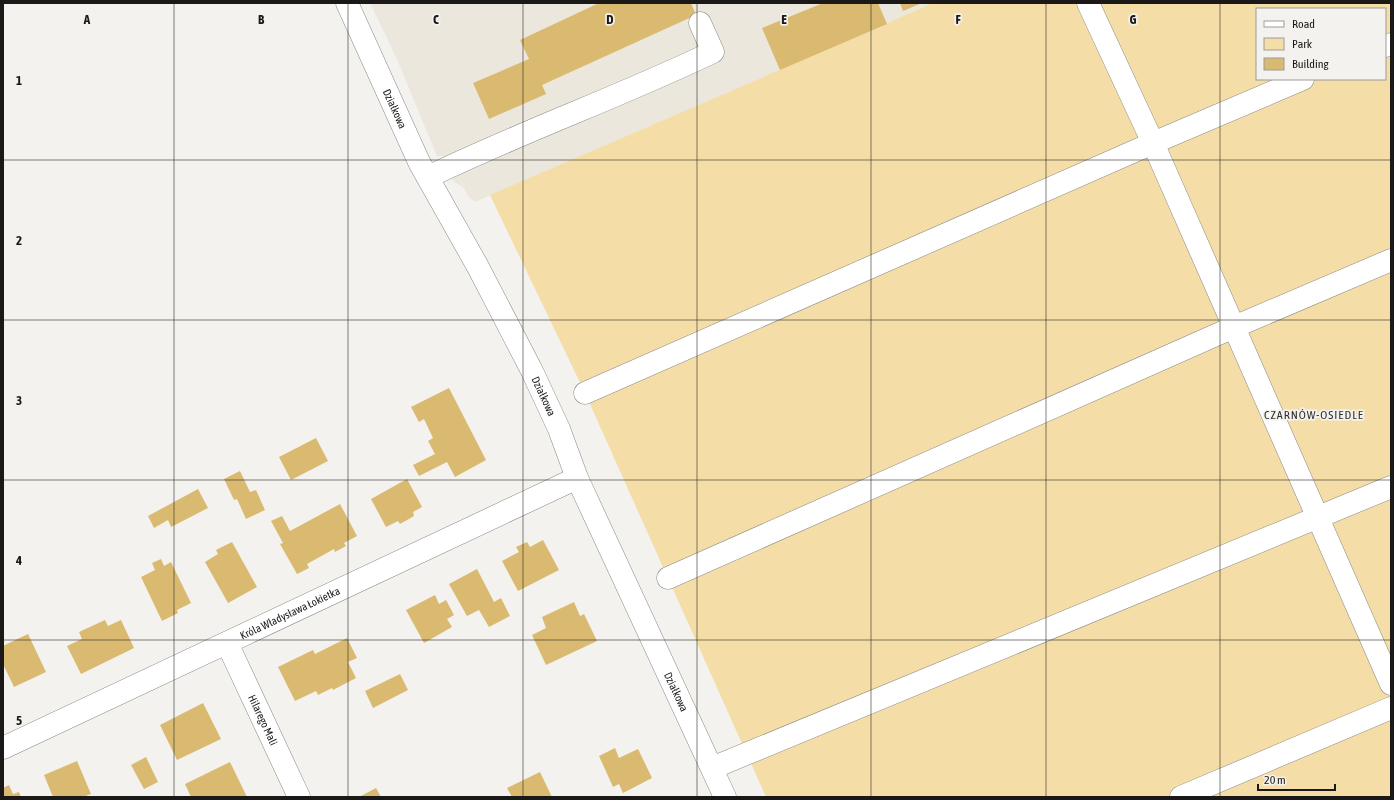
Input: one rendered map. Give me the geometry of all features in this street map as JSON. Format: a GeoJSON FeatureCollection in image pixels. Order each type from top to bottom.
{"type":"FeatureCollection","features":[{"type":"Feature","properties":{"kind":"street","name":"Działkowa"},"geometry":{"type":"LineString","coordinates":[[347,3],[419,162],[478,267],[532,371],[559,429],[577,478],[725,797]]}},
{"type":"Feature","properties":{"kind":"street"},"geometry":{"type":"LineString","coordinates":[[1088,3],[1153,143],[1391,684]]}},
{"type":"Feature","properties":{"kind":"street"},"geometry":{"type":"LineString","coordinates":[[428,177],[479,153],[713,52],[700,23]]}},
{"type":"Feature","properties":{"kind":"street"},"geometry":{"type":"LineString","coordinates":[[585,393],[1153,143],[1301,80]]}},
{"type":"Feature","properties":{"kind":"street"},"geometry":{"type":"LineString","coordinates":[[668,578],[1234,327],[1391,260]]}},
{"type":"Feature","properties":{"kind":"street","name":"Króla Władysława Łokietka"},"geometry":{"type":"LineString","coordinates":[[3,748],[577,478]]}},
{"type":"Feature","properties":{"kind":"street"},"geometry":{"type":"LineString","coordinates":[[712,768],[1391,487]]}},
{"type":"Feature","properties":{"kind":"street","name":"Hilarego Mali"},"geometry":{"type":"LineString","coordinates":[[227,643],[299,797]]}},
{"type":"Feature","properties":{"kind":"street"},"geometry":{"type":"LineString","coordinates":[[1181,797],[1391,708]]}},
{"type":"Feature","properties":{"kind":"shaded area"},"geometry":{"type":"Polygon","coordinates":[[[370,3],[932,3],[475,202],[468,196],[464,188],[454,182],[442,156],[437,156],[396,57],[370,3]]]}},
{"type":"Feature","properties":{"kind":"green space"},"geometry":{"type":"Polygon","coordinates":[[[932,3],[1391,3],[1391,797],[766,797],[585,393],[490,195],[932,3]]]}},
{"type":"Feature","properties":{"kind":"building"},"geometry":{"type":"Polygon","coordinates":[[[599,3],[691,3],[696,15],[542,85],[546,94],[489,119],[473,83],[529,59],[520,40],[599,3]]]}},
{"type":"Feature","properties":{"kind":"building"},"geometry":{"type":"Polygon","coordinates":[[[823,3],[878,3],[887,24],[780,70],[762,28],[823,3]]]}},
{"type":"Feature","properties":{"kind":"building"},"geometry":{"type":"Polygon","coordinates":[[[900,3],[922,3],[903,11],[900,3]]]}},
{"type":"Feature","properties":{"kind":"building"},"geometry":{"type":"Polygon","coordinates":[[[449,388],[486,460],[455,477],[447,462],[419,476],[413,465],[435,454],[428,441],[433,438],[424,419],[419,422],[411,407],[449,388]]]}},
{"type":"Feature","properties":{"kind":"building"},"geometry":{"type":"Polygon","coordinates":[[[316,438],[328,461],[291,480],[279,457],[316,438]]]}},
{"type":"Feature","properties":{"kind":"building"},"geometry":{"type":"Polygon","coordinates":[[[240,471],[250,492],[256,490],[265,510],[246,519],[237,499],[234,500],[224,479],[240,471]]]}},
{"type":"Feature","properties":{"kind":"building"},"geometry":{"type":"Polygon","coordinates":[[[407,479],[422,507],[413,512],[414,516],[400,524],[398,521],[386,527],[371,499],[407,479]]]}},
{"type":"Feature","properties":{"kind":"building"},"geometry":{"type":"Polygon","coordinates":[[[198,489],[208,508],[171,527],[168,520],[154,528],[148,516],[198,489]]]}},
{"type":"Feature","properties":{"kind":"building"},"geometry":{"type":"Polygon","coordinates":[[[340,504],[357,536],[344,543],[346,546],[335,552],[334,549],[307,564],[309,568],[297,574],[280,544],[283,543],[271,521],[282,516],[290,531],[340,504]]]}},
{"type":"Feature","properties":{"kind":"building"},"geometry":{"type":"Polygon","coordinates":[[[543,540],[559,570],[518,591],[502,561],[519,552],[516,547],[527,542],[530,547],[543,540]]]}},
{"type":"Feature","properties":{"kind":"building"},"geometry":{"type":"Polygon","coordinates":[[[232,542],[257,587],[228,603],[205,562],[218,554],[216,550],[232,542]]]}},
{"type":"Feature","properties":{"kind":"building"},"geometry":{"type":"Polygon","coordinates":[[[161,559],[164,566],[171,562],[191,603],[177,610],[178,613],[162,621],[141,577],[155,570],[152,563],[161,559]]]}},
{"type":"Feature","properties":{"kind":"building"},"geometry":{"type":"Polygon","coordinates":[[[477,569],[494,602],[501,598],[510,616],[489,627],[479,610],[467,616],[449,584],[477,569]]]}},
{"type":"Feature","properties":{"kind":"building"},"geometry":{"type":"Polygon","coordinates":[[[435,595],[439,604],[446,600],[454,615],[447,619],[452,627],[424,643],[406,610],[435,595]]]}},
{"type":"Feature","properties":{"kind":"building"},"geometry":{"type":"Polygon","coordinates":[[[574,602],[580,616],[584,614],[597,641],[546,665],[532,635],[546,628],[542,617],[574,602]]]}},
{"type":"Feature","properties":{"kind":"building"},"geometry":{"type":"Polygon","coordinates":[[[105,620],[108,626],[121,620],[134,648],[81,674],[67,646],[82,639],[79,632],[105,620]]]}},
{"type":"Feature","properties":{"kind":"building"},"geometry":{"type":"Polygon","coordinates":[[[28,634],[46,672],[14,687],[3,664],[3,646],[28,634]]]}},
{"type":"Feature","properties":{"kind":"building"},"geometry":{"type":"Polygon","coordinates":[[[347,638],[357,658],[348,662],[356,678],[333,690],[332,688],[318,695],[316,691],[295,701],[278,667],[313,650],[315,654],[347,638]]]}},
{"type":"Feature","properties":{"kind":"building"},"geometry":{"type":"Polygon","coordinates":[[[400,674],[408,690],[373,708],[365,691],[400,674]]]}},
{"type":"Feature","properties":{"kind":"building"},"geometry":{"type":"Polygon","coordinates":[[[203,703],[221,739],[177,760],[160,725],[203,703]]]}},
{"type":"Feature","properties":{"kind":"building"},"geometry":{"type":"Polygon","coordinates":[[[615,748],[619,758],[638,749],[652,778],[623,793],[619,784],[613,787],[599,756],[615,748]]]}},
{"type":"Feature","properties":{"kind":"building"},"geometry":{"type":"Polygon","coordinates":[[[146,757],[158,782],[144,789],[131,765],[146,757]]]}},
{"type":"Feature","properties":{"kind":"building"},"geometry":{"type":"Polygon","coordinates":[[[77,761],[91,794],[83,797],[53,797],[44,775],[77,761]]]}},
{"type":"Feature","properties":{"kind":"building"},"geometry":{"type":"Polygon","coordinates":[[[230,762],[247,797],[191,797],[185,784],[230,762]]]}},
{"type":"Feature","properties":{"kind":"building"},"geometry":{"type":"Polygon","coordinates":[[[540,772],[552,797],[512,797],[507,788],[540,772]]]}},
{"type":"Feature","properties":{"kind":"building"},"geometry":{"type":"Polygon","coordinates":[[[9,785],[13,794],[19,792],[21,797],[3,797],[3,788],[9,785]]]}},
{"type":"Feature","properties":{"kind":"building"},"geometry":{"type":"Polygon","coordinates":[[[376,788],[381,797],[359,797],[376,788]]]}},
{"type":"Feature","properties":{"kind":"district","name":"CZARNÓW-OSIEDLE"},"geometry":{"type":"Point","coordinates":[1314,415]}}]}
